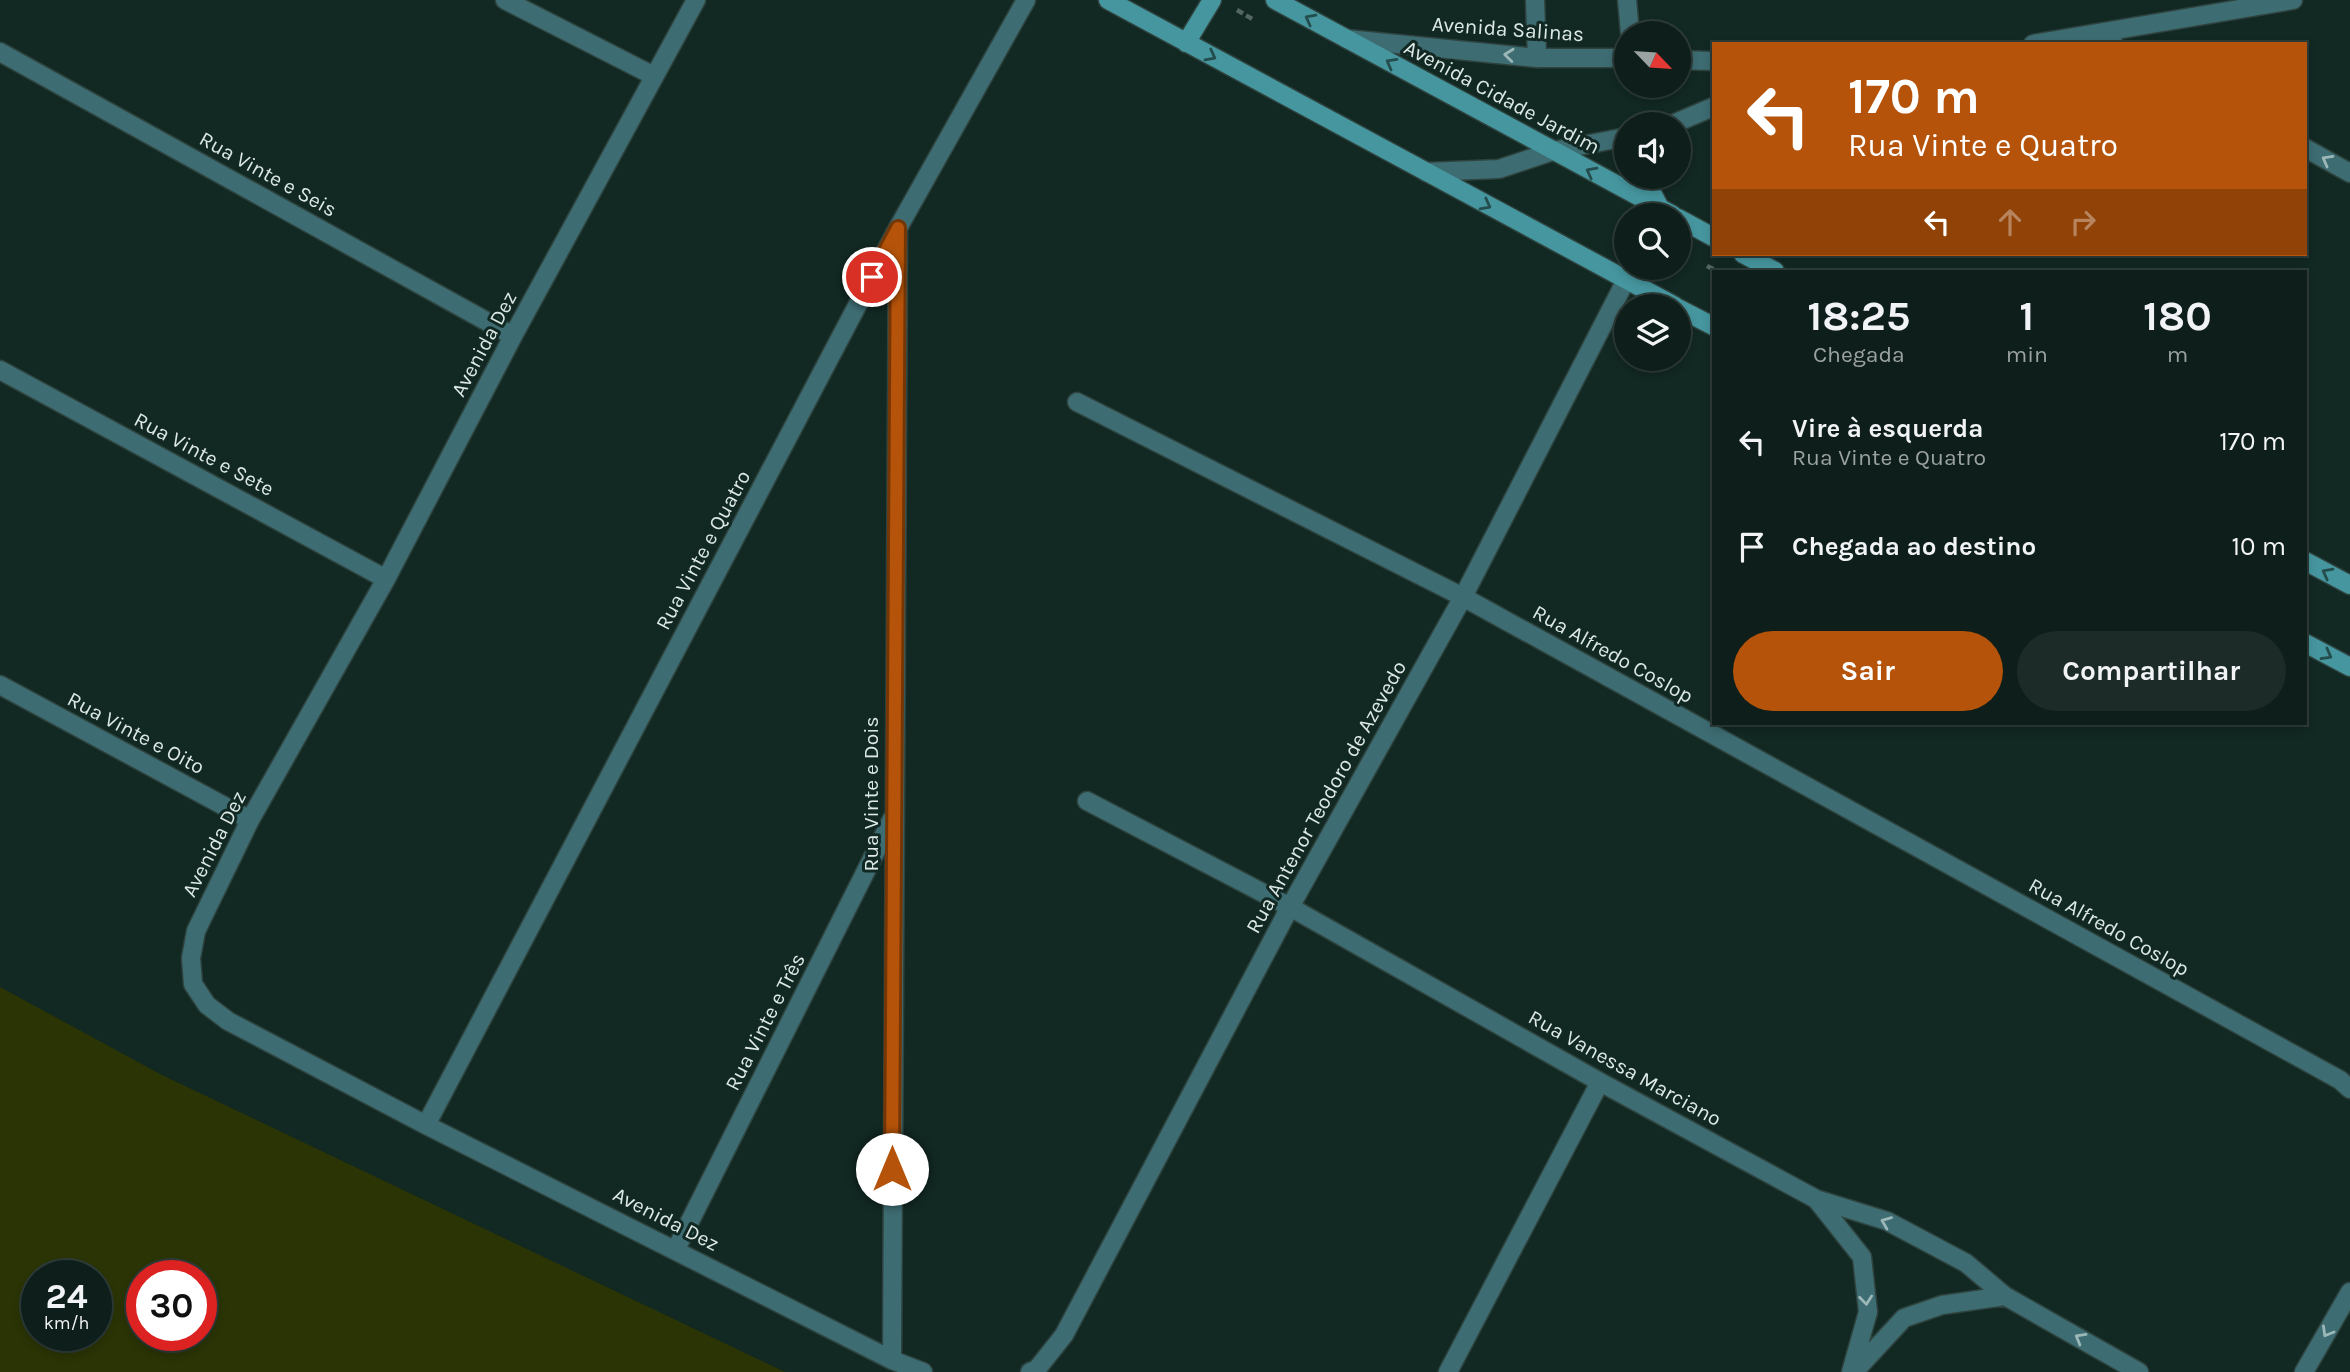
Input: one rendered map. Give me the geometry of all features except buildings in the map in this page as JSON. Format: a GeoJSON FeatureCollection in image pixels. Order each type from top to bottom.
{"type":"FeatureCollection","features":[{"type":"Feature","properties":{"kind":"main road"},"geometry":{"type":"LineString","coordinates":[[1108,0],[1614,274]]}},
{"type":"Feature","properties":{"kind":"main road"},"geometry":{"type":"LineString","coordinates":[[1186,43],[1212,0]]}},
{"type":"Feature","properties":{"kind":"main road","name":"Avenida Cidade Jardim"},"geometry":{"type":"LineString","coordinates":[[1275,0],[1650,203]]}},
{"type":"Feature","properties":{"kind":"main road"},"geometry":{"type":"LineString","coordinates":[[1691,225],[1712,236]]}},
{"type":"Feature","properties":{"kind":"main road"},"geometry":{"type":"LineString","coordinates":[[1747,256],[1772,270]]}},
{"type":"Feature","properties":{"kind":"main road"},"geometry":{"type":"LineString","coordinates":[[1626,280],[1652,294]]}},
{"type":"Feature","properties":{"kind":"main road"},"geometry":{"type":"LineString","coordinates":[[1691,314],[1712,325]]}},
{"type":"Feature","properties":{"kind":"main road"},"geometry":{"type":"LineString","coordinates":[[2307,562],[2350,585]]}},
{"type":"Feature","properties":{"kind":"main road"},"geometry":{"type":"LineString","coordinates":[[2307,644],[2350,667]]}},
{"type":"Feature","properties":{"kind":"street"},"geometry":{"type":"LineString","coordinates":[[505,0],[654,76]]}},
{"type":"Feature","properties":{"kind":"street","name":"Avenida Dez"},"geometry":{"type":"LineString","coordinates":[[696,0],[513,336],[386,579],[250,820],[196,931],[191,958],[193,984],[207,1005],[228,1021],[426,1125],[892,1360],[923,1372]]}},
{"type":"Feature","properties":{"kind":"street","name":"Rua Vinte e Quatro"},"geometry":{"type":"LineString","coordinates":[[426,1125],[898,228],[1026,0]]}},
{"type":"Feature","properties":{"kind":"street"},"geometry":{"type":"LineString","coordinates":[[1535,0],[1537,58]]}},
{"type":"Feature","properties":{"kind":"street"},"geometry":{"type":"LineString","coordinates":[[1627,0],[1629,21]]}},
{"type":"Feature","properties":{"kind":"street"},"geometry":{"type":"LineString","coordinates":[[2045,42],[2293,0]]}},
{"type":"Feature","properties":{"kind":"street"},"geometry":{"type":"LineString","coordinates":[[2095,34],[2110,42]]}},
{"type":"Feature","properties":{"kind":"street","name":"Avenida Salinas"},"geometry":{"type":"LineString","coordinates":[[1346,39],[1537,58],[1614,58]]}},
{"type":"Feature","properties":{"kind":"street","name":"Rua Vinte e Seis"},"geometry":{"type":"LineString","coordinates":[[0,52],[513,336]]}},
{"type":"Feature","properties":{"kind":"street"},"geometry":{"type":"LineString","coordinates":[[1691,60],[1712,61]]}},
{"type":"Feature","properties":{"kind":"street"},"geometry":{"type":"LineString","coordinates":[[1691,116],[1712,107]]}},
{"type":"Feature","properties":{"kind":"street"},"geometry":{"type":"LineString","coordinates":[[1426,172],[1499,169],[1553,151],[1614,139]]}},
{"type":"Feature","properties":{"kind":"street"},"geometry":{"type":"LineString","coordinates":[[2307,149],[2350,173]]}},
{"type":"Feature","properties":{"kind":"street","name":"Rua Vinte e Dois"},"geometry":{"type":"LineString","coordinates":[[892,1360],[898,228]]}},
{"type":"Feature","properties":{"kind":"street","name":"Rua Antenor Teodoro de Azevedo"},"geometry":{"type":"LineString","coordinates":[[1030,1372],[1037,1369],[1064,1335],[1290,906],[1463,597],[1626,280]]}},
{"type":"Feature","properties":{"kind":"street","name":"Rua Vinte e Sete"},"geometry":{"type":"LineString","coordinates":[[0,370],[386,579]]}},
{"type":"Feature","properties":{"kind":"street","name":"Rua Alfredo Coslop"},"geometry":{"type":"LineString","coordinates":[[1077,402],[1463,597],[2347,1083]]}},
{"type":"Feature","properties":{"kind":"street","name":"Rua Vinte e Oito"},"geometry":{"type":"LineString","coordinates":[[0,685],[250,820]]}},
{"type":"Feature","properties":{"kind":"street","name":"Rua Vanessa Marciano"},"geometry":{"type":"LineString","coordinates":[[1087,801],[1290,906],[1600,1082],[1816,1199],[1886,1221],[1966,1263],[2004,1296],[2139,1372]]}},
{"type":"Feature","properties":{"kind":"street","name":"Rua Vinte e Três"},"geometry":{"type":"LineString","coordinates":[[676,1249],[893,816]]}},
{"type":"Feature","properties":{"kind":"street"},"geometry":{"type":"LineString","coordinates":[[1448,1372],[1600,1082]]}},
{"type":"Feature","properties":{"kind":"street"},"geometry":{"type":"LineString","coordinates":[[1816,1199],[1862,1257],[1868,1312],[1853,1372]]}},
{"type":"Feature","properties":{"kind":"street"},"geometry":{"type":"LineString","coordinates":[[2304,1372],[2350,1292]]}},
{"type":"Feature","properties":{"kind":"street"},"geometry":{"type":"LineString","coordinates":[[1853,1372],[1904,1318],[1942,1305],[2004,1296]]}},
{"type":"Feature","properties":{"kind":"green space"},"geometry":{"type":"Polygon","coordinates":[[[0,987],[162,1075],[785,1372],[0,1372],[0,987]]]}},
{"type":"Feature","properties":{"kind":"route"},"geometry":{"type":"LineString","coordinates":[[872,277],[898,228],[892,1169]]}}]}
